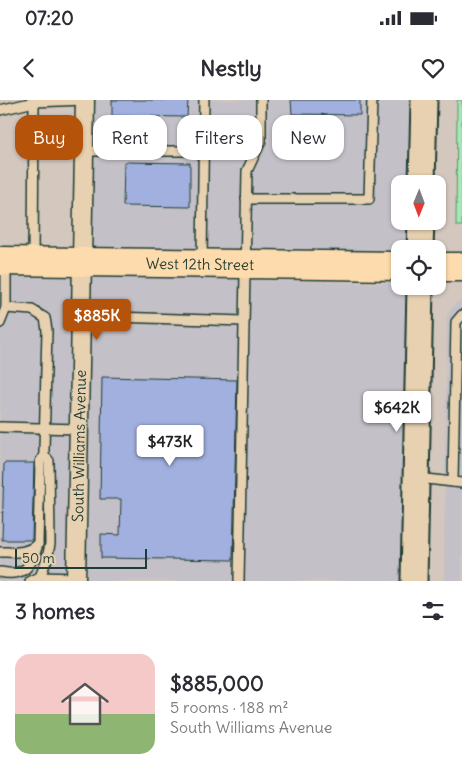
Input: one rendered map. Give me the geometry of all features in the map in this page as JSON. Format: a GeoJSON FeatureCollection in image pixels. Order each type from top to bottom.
{"type":"FeatureCollection","features":[{"type":"Feature","properties":{"kind":"main road"},"geometry":{"type":"LineString","coordinates":[[422,175],[424,100]]}},
{"type":"Feature","properties":{"kind":"main road","name":"West 12th Street"},"geometry":{"type":"LineString","coordinates":[[13,262],[391,266]]}},
{"type":"Feature","properties":{"kind":"main road"},"geometry":{"type":"LineString","coordinates":[[446,267],[462,267]]}},
{"type":"Feature","properties":{"kind":"main road"},"geometry":{"type":"LineString","coordinates":[[414,581],[420,295]]}},
{"type":"Feature","properties":{"kind":"street","name":"South Williams Avenue"},"geometry":{"type":"LineString","coordinates":[[76,580],[85,100]]}},
{"type":"Feature","properties":{"kind":"lane"},"geometry":{"type":"LineString","coordinates":[[0,110],[34,102],[85,100]]}},
{"type":"Feature","properties":{"kind":"lane"},"geometry":{"type":"LineString","coordinates":[[204,100],[204,115]]}},
{"type":"Feature","properties":{"kind":"lane"},"geometry":{"type":"LineString","coordinates":[[240,581],[247,171],[262,141],[261,100]]}},
{"type":"Feature","properties":{"kind":"lane"},"geometry":{"type":"LineString","coordinates":[[246,199],[370,199],[372,100]]}},
{"type":"Feature","properties":{"kind":"lane"},"geometry":{"type":"LineString","coordinates":[[0,323],[6,308],[34,102]]}},
{"type":"Feature","properties":{"kind":"lane"},"geometry":{"type":"LineString","coordinates":[[84,151],[177,152]]}},
{"type":"Feature","properties":{"kind":"lane"},"geometry":{"type":"LineString","coordinates":[[202,264],[204,160]]}},
{"type":"Feature","properties":{"kind":"lane"},"geometry":{"type":"LineString","coordinates":[[0,572],[17,574],[26,569],[34,558],[38,544],[40,462],[44,456],[47,330],[45,318],[32,310],[6,308]]}},
{"type":"Feature","properties":{"kind":"lane"},"geometry":{"type":"LineString","coordinates":[[416,478],[457,483],[456,322],[462,315]]}},
{"type":"Feature","properties":{"kind":"lane"},"geometry":{"type":"LineString","coordinates":[[81,316],[244,321]]}},
{"type":"Feature","properties":{"kind":"lane"},"geometry":{"type":"LineString","coordinates":[[0,428],[79,429]]}},
{"type":"Feature","properties":{"kind":"lane"},"geometry":{"type":"LineString","coordinates":[[40,577],[50,544],[49,460],[44,456]]}},
{"type":"Feature","properties":{"kind":"lane"},"geometry":{"type":"LineString","coordinates":[[0,552],[29,551],[38,544]]}},
{"type":"Feature","properties":{"kind":"lane"},"geometry":{"type":"LineString","coordinates":[[30,581],[40,577],[76,580]]}},
{"type":"Feature","properties":{"kind":"shaded area"},"geometry":{"type":"Polygon","coordinates":[[[94,100],[415,100],[411,175],[391,175],[391,230],[408,230],[407,240],[391,240],[391,252],[92,252],[93,160],[167,160],[167,115],[94,115],[94,100]]]}},
{"type":"Feature","properties":{"kind":"shaded area"},"geometry":{"type":"Polygon","coordinates":[[[0,275],[72,276],[68,581],[0,581],[0,275]]]}},
{"type":"Feature","properties":{"kind":"shaded area"},"geometry":{"type":"Polygon","coordinates":[[[91,276],[391,284],[391,295],[408,295],[402,581],[86,581],[91,276]]]}},
{"type":"Feature","properties":{"kind":"shaded area"},"geometry":{"type":"Polygon","coordinates":[[[462,300],[462,581],[444,581],[447,315],[455,304],[462,300]]]}},
{"type":"Feature","properties":{"kind":"green space"},"geometry":{"type":"Polygon","coordinates":[[[457,100],[462,100],[462,226],[456,226],[457,100]]]}},
{"type":"Feature","properties":{"kind":"building"},"geometry":{"type":"Polygon","coordinates":[[[112,100],[188,100],[187,115],[177,115],[177,117],[167,117],[167,115],[112,115],[112,100]]]}},
{"type":"Feature","properties":{"kind":"building"},"geometry":{"type":"Polygon","coordinates":[[[291,100],[360,100],[360,115],[292,114],[291,100]]]}},
{"type":"Feature","properties":{"kind":"building"},"geometry":{"type":"Polygon","coordinates":[[[124,162],[190,163],[190,207],[123,206],[124,162]]]}},
{"type":"Feature","properties":{"kind":"building"},"geometry":{"type":"Polygon","coordinates":[[[102,377],[237,380],[233,560],[101,558],[101,534],[120,535],[121,499],[100,499],[102,377]]]}},
{"type":"Feature","properties":{"kind":"building"},"geometry":{"type":"Polygon","coordinates":[[[4,463],[34,463],[32,540],[2,540],[4,463]]]}}]}
